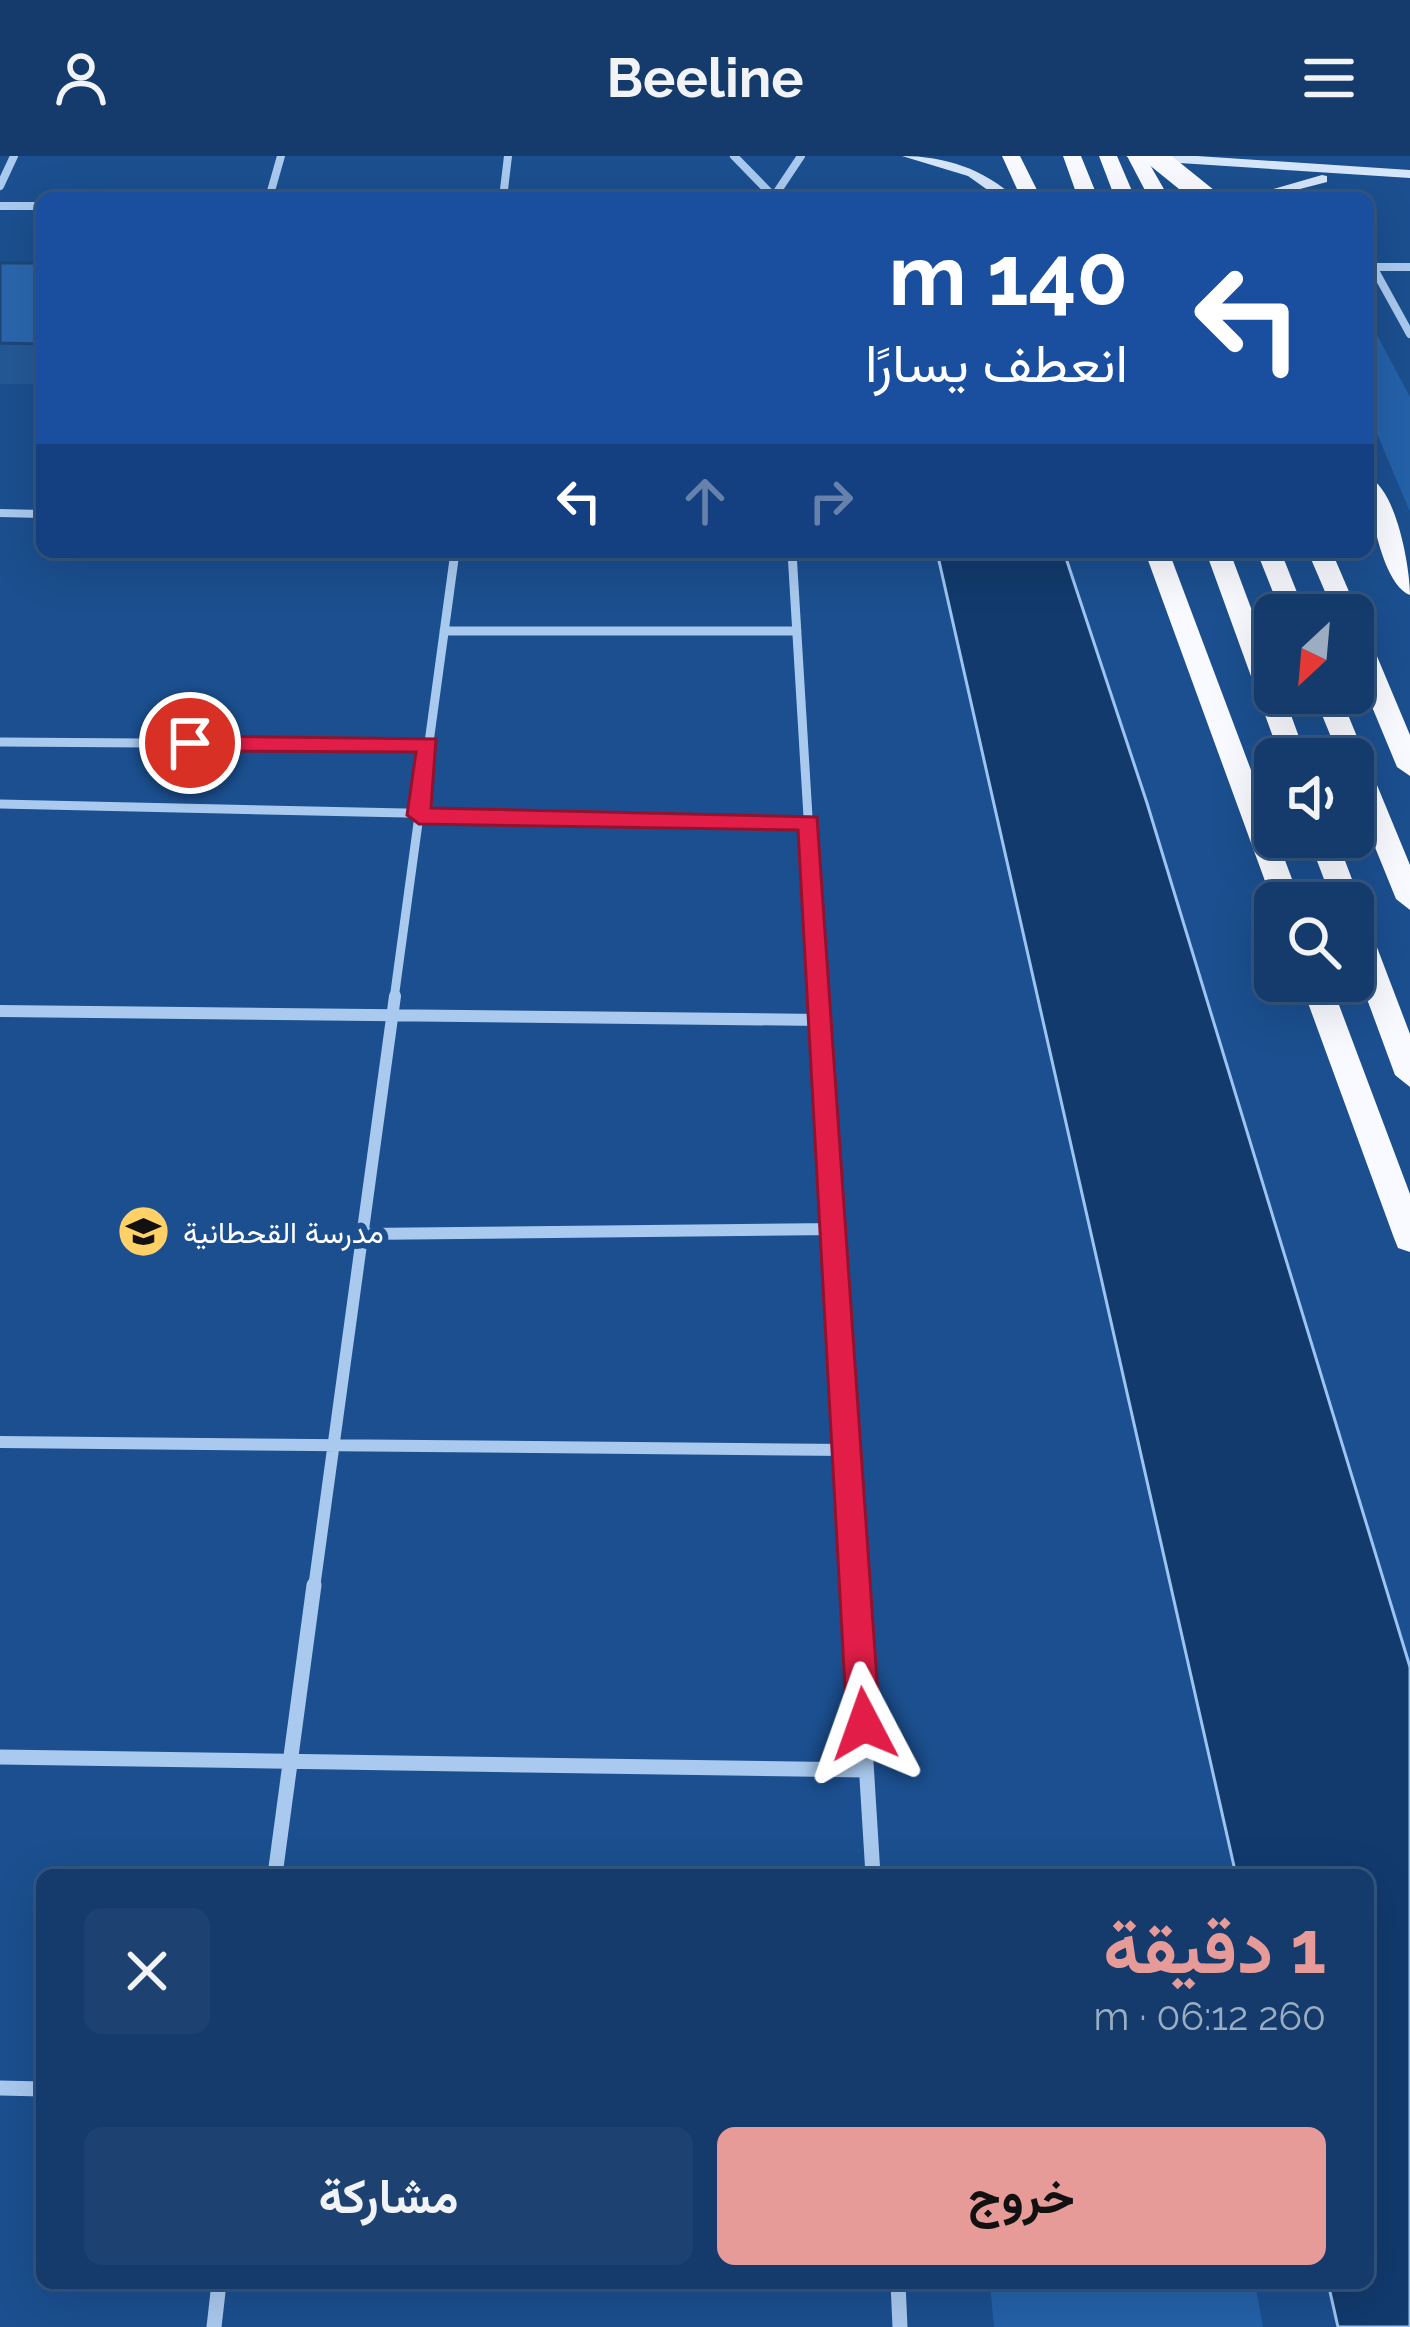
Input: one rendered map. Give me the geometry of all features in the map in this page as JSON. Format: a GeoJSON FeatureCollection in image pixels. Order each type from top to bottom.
{"type":"FeatureCollection","features":[{"type":"Feature","properties":{"kind":"highway"},"geometry":{"type":"LineString","coordinates":[[1011,156],[1027,192]]}},
{"type":"Feature","properties":{"kind":"highway"},"geometry":{"type":"LineString","coordinates":[[1072,156],[1086,192]]}},
{"type":"Feature","properties":{"kind":"highway"},"geometry":{"type":"LineString","coordinates":[[1108,156],[1123,192]]}},
{"type":"Feature","properties":{"kind":"highway"},"geometry":{"type":"LineString","coordinates":[[1135,156],[1156,192]]}},
{"type":"Feature","properties":{"kind":"highway"},"geometry":{"type":"LineString","coordinates":[[1155,156],[1200,192]]}},
{"type":"Feature","properties":{"kind":"highway"},"geometry":{"type":"LineString","coordinates":[[1374,499],[1410,587]]}},
{"type":"Feature","properties":{"kind":"highway"},"geometry":{"type":"LineString","coordinates":[[1159,558],[1279,882]]}},
{"type":"Feature","properties":{"kind":"highway"},"geometry":{"type":"LineString","coordinates":[[1220,558],[1286,738]]}},
{"type":"Feature","properties":{"kind":"highway"},"geometry":{"type":"LineString","coordinates":[[1271,558],[1286,594]]}},
{"type":"Feature","properties":{"kind":"highway"},"geometry":{"type":"LineString","coordinates":[[1323,558],[1338,594]]}},
{"type":"Feature","properties":{"kind":"highway"},"geometry":{"type":"LineString","coordinates":[[1374,680],[1410,767]]}},
{"type":"Feature","properties":{"kind":"highway"},"geometry":{"type":"LineString","coordinates":[[1335,714],[1410,898]]}},
{"type":"Feature","properties":{"kind":"highway"},"geometry":{"type":"LineString","coordinates":[[1374,979],[1410,1075]]}},
{"type":"Feature","properties":{"kind":"highway"},"geometry":{"type":"LineString","coordinates":[[1323,1002],[1410,1238]]}},
{"type":"Feature","properties":{"kind":"main road"},"geometry":{"type":"LineString","coordinates":[[909,156],[973,173],[1000,192]]}},
{"type":"Feature","properties":{"kind":"main road"},"geometry":{"type":"LineString","coordinates":[[1135,156],[1410,174]]}},
{"type":"Feature","properties":{"kind":"main road"},"geometry":{"type":"LineString","coordinates":[[1275,192],[1360,172]]}},
{"type":"Feature","properties":{"kind":"street"},"geometry":{"type":"LineString","coordinates":[[0,186],[14,156]]}},
{"type":"Feature","properties":{"kind":"street"},"geometry":{"type":"LineString","coordinates":[[271,192],[281,156]]}},
{"type":"Feature","properties":{"kind":"street"},"geometry":{"type":"LineString","coordinates":[[504,192],[508,156]]}},
{"type":"Feature","properties":{"kind":"street"},"geometry":{"type":"LineString","coordinates":[[734,156],[768,192]]}},
{"type":"Feature","properties":{"kind":"street"},"geometry":{"type":"LineString","coordinates":[[776,192],[801,156]]}},
{"type":"Feature","properties":{"kind":"street"},"geometry":{"type":"LineString","coordinates":[[0,206],[36,206]]}},
{"type":"Feature","properties":{"kind":"street"},"geometry":{"type":"LineString","coordinates":[[1374,267],[1410,267]]}},
{"type":"Feature","properties":{"kind":"street"},"geometry":{"type":"LineString","coordinates":[[1374,269],[1410,334]]}},
{"type":"Feature","properties":{"kind":"street"},"geometry":{"type":"LineString","coordinates":[[0,513],[36,514]]}},
{"type":"Feature","properties":{"kind":"street"},"geometry":{"type":"LineString","coordinates":[[275,1869],[454,558]]}},
{"type":"Feature","properties":{"kind":"street"},"geometry":{"type":"LineString","coordinates":[[792,558],[873,1869]]}},
{"type":"Feature","properties":{"kind":"street"},"geometry":{"type":"LineString","coordinates":[[444,631],[797,631]]}},
{"type":"Feature","properties":{"kind":"street"},"geometry":{"type":"LineString","coordinates":[[0,742],[428,745]]}},
{"type":"Feature","properties":{"kind":"street"},"geometry":{"type":"LineString","coordinates":[[0,804],[809,822]]}},
{"type":"Feature","properties":{"kind":"street"},"geometry":{"type":"LineString","coordinates":[[0,1011],[821,1020]]}},
{"type":"Feature","properties":{"kind":"street"},"geometry":{"type":"LineString","coordinates":[[362,1234],[834,1229]]}},
{"type":"Feature","properties":{"kind":"street"},"geometry":{"type":"LineString","coordinates":[[0,1442],[847,1450]]}},
{"type":"Feature","properties":{"kind":"street"},"geometry":{"type":"LineString","coordinates":[[0,1757],[866,1770]]}},
{"type":"Feature","properties":{"kind":"street"},"geometry":{"type":"LineString","coordinates":[[0,2088],[36,2089]]}},
{"type":"Feature","properties":{"kind":"street"},"geometry":{"type":"LineString","coordinates":[[214,2327],[219,2289]]}},
{"type":"Feature","properties":{"kind":"street"},"geometry":{"type":"LineString","coordinates":[[898,2289],[900,2327]]}},
{"type":"Feature","properties":{"kind":"shaded area"},"geometry":{"type":"Polygon","coordinates":[[[1374,329],[1410,397],[1410,512],[1374,426],[1374,329]]]}},
{"type":"Feature","properties":{"kind":"shaded area"},"geometry":{"type":"Polygon","coordinates":[[[938,558],[1066,558],[1147,803],[1410,1667],[1410,2327],[1338,2327],[1329,2289],[1374,2289],[1374,1869],[1235,1869],[938,558]]]}},
{"type":"Feature","properties":{"kind":"shaded area"},"geometry":{"type":"Polygon","coordinates":[[[991,2289],[1256,2289],[1263,2327],[994,2327],[991,2289]]]}},
{"type":"Feature","properties":{"kind":"building"},"geometry":{"type":"Polygon","coordinates":[[[0,263],[36,263],[36,344],[0,343],[0,263]]]}},
{"type":"Feature","properties":{"kind":"place","name":"مدرسة القحطانية"},"geometry":{"type":"Point","coordinates":[144,1232]}},
{"type":"Feature","properties":{"kind":"route"},"geometry":{"type":"LineString","coordinates":[[190,743],[428,745],[419,815],[809,822],[864,1724]]}}]}
